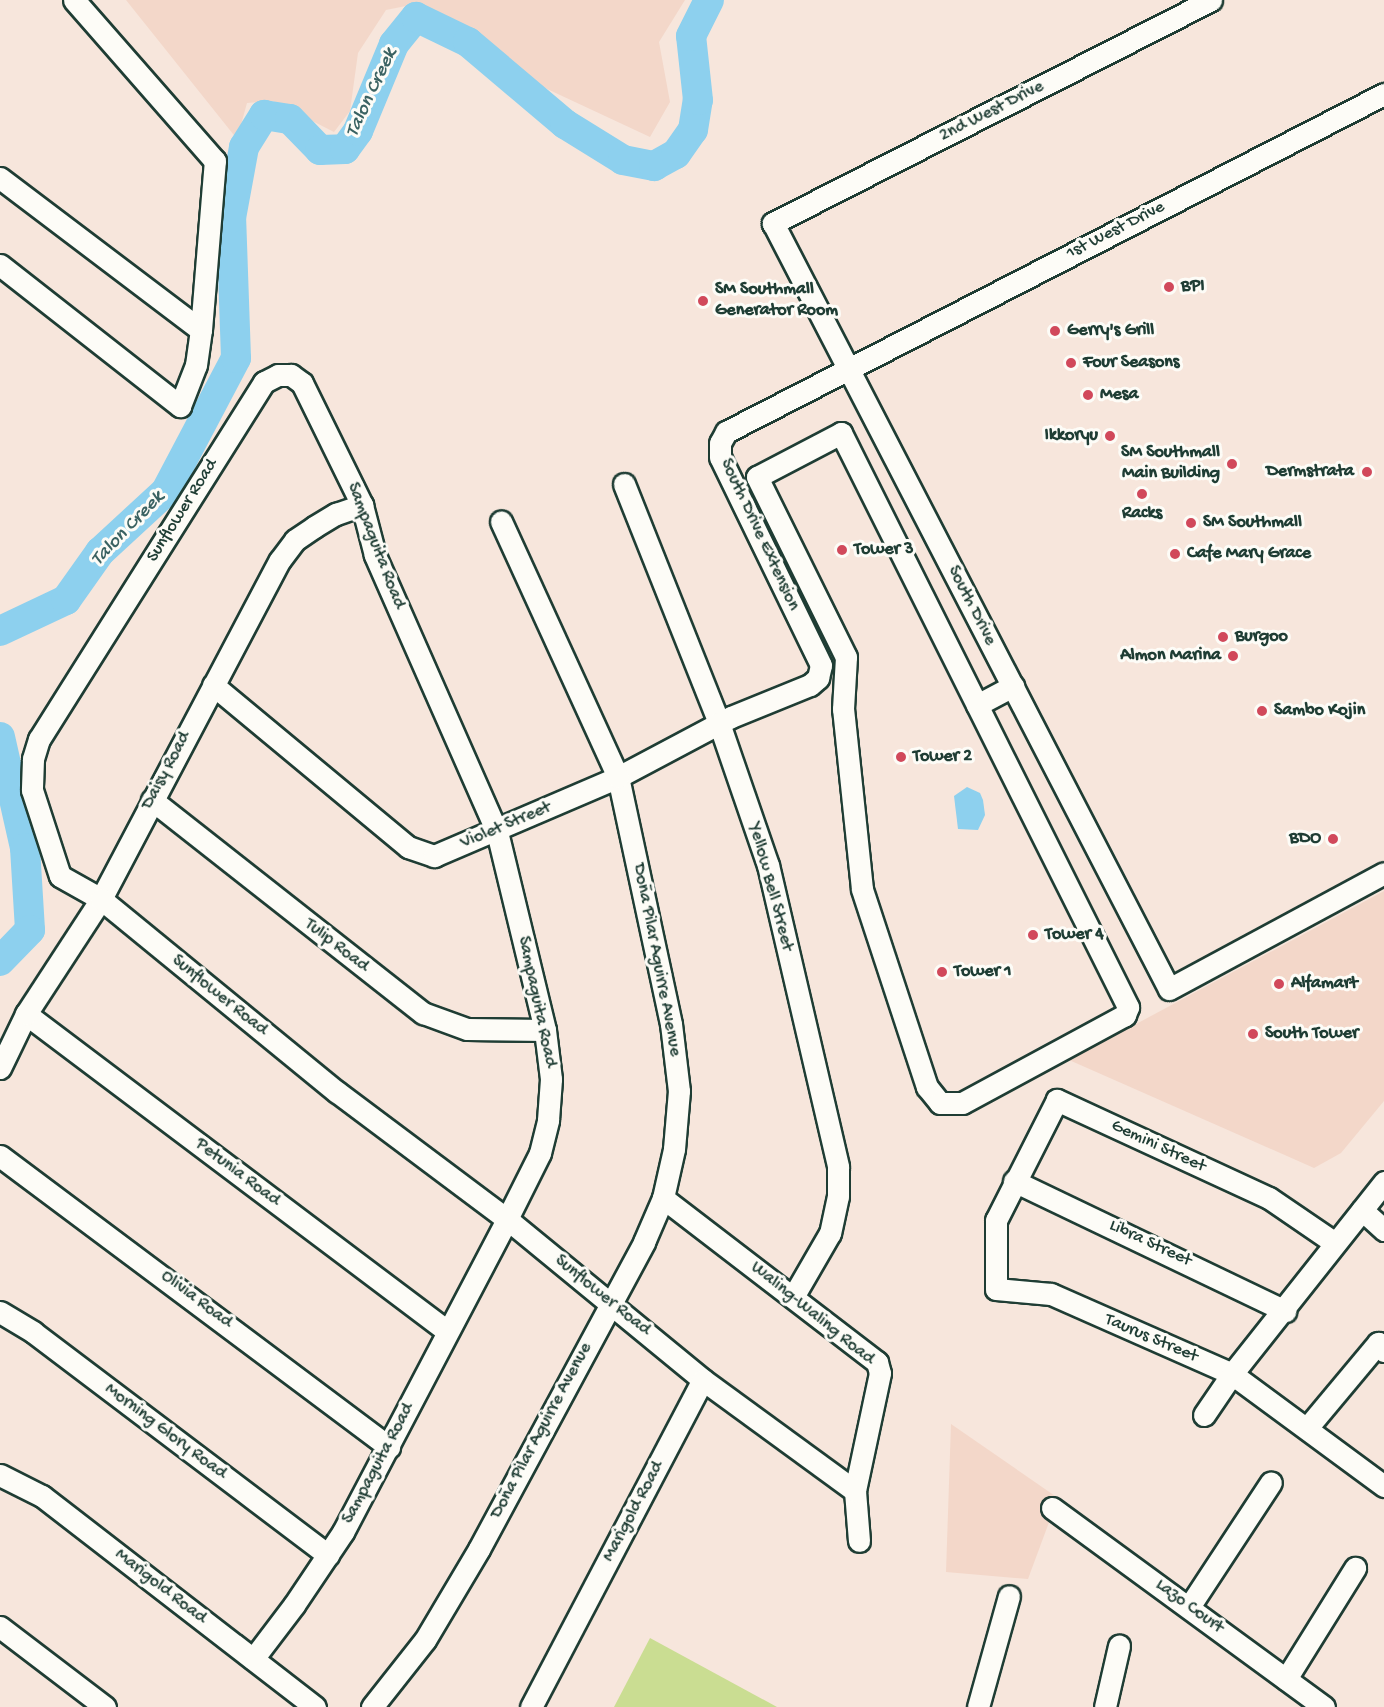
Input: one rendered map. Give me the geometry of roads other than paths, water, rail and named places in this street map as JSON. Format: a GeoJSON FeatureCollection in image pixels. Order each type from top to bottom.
{"type":"FeatureCollection","features":[{"type":"Feature","properties":{"kind":"street"},"geometry":{"type":"LineString","coordinates":[[0,265],[180,406],[196,364],[201,330],[215,161],[74,0]]}},
{"type":"Feature","properties":{"kind":"street","name":"2nd West Drive"},"geometry":{"type":"LineString","coordinates":[[773,223],[1211,0]]}},
{"type":"Feature","properties":{"kind":"street","name":"1st West Drive"},"geometry":{"type":"LineString","coordinates":[[848,368],[1384,94]]}},
{"type":"Feature","properties":{"kind":"street"},"geometry":{"type":"LineString","coordinates":[[0,178],[201,330]]}},
{"type":"Feature","properties":{"kind":"street","name":"South Drive"},"geometry":{"type":"LineString","coordinates":[[773,223],[1169,989],[1384,873]]}},
{"type":"Feature","properties":{"kind":"street","name":"South Drive Extension"},"geometry":{"type":"LineString","coordinates":[[821,665],[720,458],[720,443],[726,432],[848,368]]}},
{"type":"Feature","properties":{"kind":"street","name":"Sunflower Road"},"geometry":{"type":"LineString","coordinates":[[302,383],[291,375],[278,375],[264,382],[39,739],[33,759],[32,790],[60,876],[101,899],[337,1092],[507,1219],[610,1301],[703,1380],[855,1491]]}},
{"type":"Feature","properties":{"kind":"street","name":"Sampaguita Road"},"geometry":{"type":"LineString","coordinates":[[253,1659],[328,1555],[389,1447],[447,1331],[507,1219],[540,1153],[548,1120],[551,1079],[545,1030],[497,832],[375,555],[362,505],[302,383]]}},
{"type":"Feature","properties":{"kind":"street"},"geometry":{"type":"LineString","coordinates":[[842,433],[977,705],[1128,1007],[1125,1015],[962,1103],[939,1103],[927,1088],[862,889],[843,710],[846,657],[757,477],[842,433]]}},
{"type":"Feature","properties":{"kind":"street","name":"Yellow Bell Street"},"geometry":{"type":"LineString","coordinates":[[624,484],[719,723],[768,865],[838,1167],[838,1196],[830,1233],[793,1297]]}},
{"type":"Feature","properties":{"kind":"street","name":"Daisy Road"},"geometry":{"type":"LineString","coordinates":[[0,1068],[26,1014],[101,899],[280,560],[295,540],[336,514],[362,505]]}},
{"type":"Feature","properties":{"kind":"street","name":"Doña Pilar Aguirre Avenue"},"geometry":{"type":"LineString","coordinates":[[372,1707],[425,1640],[479,1549],[663,1198],[674,1149],[677,1080],[655,938],[618,777],[501,520]]}},
{"type":"Feature","properties":{"kind":"street","name":"Violet Street"},"geometry":{"type":"LineString","coordinates":[[213,685],[420,853],[434,856],[497,832],[618,777],[719,723],[810,685],[818,678],[821,665]]}},
{"type":"Feature","properties":{"kind":"street"},"geometry":{"type":"LineString","coordinates":[[977,705],[1012,686]]}},
{"type":"Feature","properties":{"kind":"street","name":"Tulip Road"},"geometry":{"type":"LineString","coordinates":[[152,800],[423,1013],[467,1029],[545,1030]]}},
{"type":"Feature","properties":{"kind":"street","name":"Petunia Road"},"geometry":{"type":"LineString","coordinates":[[26,1014],[447,1331]]}},
{"type":"Feature","properties":{"kind":"street","name":"Gemini Street"},"geometry":{"type":"LineString","coordinates":[[1014,1181],[1057,1100],[1269,1198],[1335,1243]]}},
{"type":"Feature","properties":{"kind":"street","name":"Olivia Road"},"geometry":{"type":"LineString","coordinates":[[0,1156],[100,1227],[389,1447]]}},
{"type":"Feature","properties":{"kind":"street","name":"Libra Street"},"geometry":{"type":"LineString","coordinates":[[1014,1181],[1285,1311]]}},
{"type":"Feature","properties":{"kind":"street","name":"Taurus Street"},"geometry":{"type":"LineString","coordinates":[[1014,1181],[996,1220],[996,1289],[1051,1294],[1232,1374],[1384,1486]]}},
{"type":"Feature","properties":{"kind":"street"},"geometry":{"type":"LineString","coordinates":[[1204,1415],[1232,1374],[1285,1311],[1384,1182]]}},
{"type":"Feature","properties":{"kind":"street","name":"Waling-Waling Road"},"geometry":{"type":"LineString","coordinates":[[663,1198],[877,1362],[880,1373],[855,1491],[859,1540]]}},
{"type":"Feature","properties":{"kind":"street"},"geometry":{"type":"LineString","coordinates":[[1362,1210],[1384,1230]]}},
{"type":"Feature","properties":{"kind":"street","name":"Morning Glory Road"},"geometry":{"type":"LineString","coordinates":[[0,1312],[33,1332],[328,1555]]}},
{"type":"Feature","properties":{"kind":"street"},"geometry":{"type":"LineString","coordinates":[[1307,1428],[1378,1343],[1384,1351]]}},
{"type":"Feature","properties":{"kind":"street","name":"Marigold Road"},"geometry":{"type":"LineString","coordinates":[[531,1707],[703,1380]]}},
{"type":"Feature","properties":{"kind":"street","name":"Marigold Road"},"geometry":{"type":"LineString","coordinates":[[0,1474],[42,1496],[315,1707]]}},
{"type":"Feature","properties":{"kind":"street"},"geometry":{"type":"LineString","coordinates":[[1189,1607],[1271,1482]]}},
{"type":"Feature","properties":{"kind":"street","name":"Lazo Court"},"geometry":{"type":"LineString","coordinates":[[1052,1508],[1324,1707]]}},
{"type":"Feature","properties":{"kind":"street"},"geometry":{"type":"LineString","coordinates":[[1286,1679],[1355,1568]]}},
{"type":"Feature","properties":{"kind":"street"},"geometry":{"type":"LineString","coordinates":[[978,1707],[1008,1596]]}},
{"type":"Feature","properties":{"kind":"street"},"geometry":{"type":"LineString","coordinates":[[0,1627],[105,1707]]}},
{"type":"Feature","properties":{"kind":"street"},"geometry":{"type":"LineString","coordinates":[[1105,1707],[1119,1646]]}},
{"type":"Feature","properties":{"kind":"water"},"geometry":{"type":"Polygon","coordinates":[[[967,787],[980,793],[983,800],[985,815],[978,830],[958,829],[954,796],[967,787]]]}},
{"type":"Feature","properties":{"kind":"waterway","name":"Talon Creek"},"geometry":{"type":"LineString","coordinates":[[0,631],[66,600],[100,552],[166,491],[236,358],[231,218],[244,147],[264,115],[290,119],[320,150],[345,149],[358,131],[394,44],[416,17],[468,42],[565,124],[623,160],[654,166],[676,154],[693,130],[698,100],[691,36],[709,0]]}},
{"type":"Feature","properties":{"kind":"waterway","name":"Talon Creek"},"geometry":{"type":"LineString","coordinates":[[0,737],[25,848],[30,930],[0,961]]}},
{"type":"Feature","properties":{"kind":"place","name":"BPI"},"geometry":{"type":"Point","coordinates":[1169,287]}},
{"type":"Feature","properties":{"kind":"place","name":"SM Southmall Generator Room"},"geometry":{"type":"Point","coordinates":[703,301]}},
{"type":"Feature","properties":{"kind":"place","name":"Gerry's Grill"},"geometry":{"type":"Point","coordinates":[1055,331]}},
{"type":"Feature","properties":{"kind":"place","name":"Four Seasons"},"geometry":{"type":"Point","coordinates":[1071,363]}},
{"type":"Feature","properties":{"kind":"place","name":"Mesa"},"geometry":{"type":"Point","coordinates":[1088,395]}},
{"type":"Feature","properties":{"kind":"place","name":"Ikkoryu"},"geometry":{"type":"Point","coordinates":[1110,436]}},
{"type":"Feature","properties":{"kind":"place","name":"SM Southmall Main Building"},"geometry":{"type":"Point","coordinates":[1232,464]}},
{"type":"Feature","properties":{"kind":"place","name":"Dermstrata"},"geometry":{"type":"Point","coordinates":[1367,472]}},
{"type":"Feature","properties":{"kind":"place","name":"Racks"},"geometry":{"type":"Point","coordinates":[1142,494]}},
{"type":"Feature","properties":{"kind":"place","name":"SM Southmall"},"geometry":{"type":"Point","coordinates":[1191,523]}},
{"type":"Feature","properties":{"kind":"place","name":"Tower 3"},"geometry":{"type":"Point","coordinates":[842,550]}},
{"type":"Feature","properties":{"kind":"place","name":"Cafe Mary Grace"},"geometry":{"type":"Point","coordinates":[1175,554]}},
{"type":"Feature","properties":{"kind":"place","name":"Burgoo"},"geometry":{"type":"Point","coordinates":[1223,637]}},
{"type":"Feature","properties":{"kind":"place","name":"Almon Marina"},"geometry":{"type":"Point","coordinates":[1233,656]}},
{"type":"Feature","properties":{"kind":"place","name":"Sambo Kojin"},"geometry":{"type":"Point","coordinates":[1262,711]}},
{"type":"Feature","properties":{"kind":"place","name":"Tower 2"},"geometry":{"type":"Point","coordinates":[901,757]}},
{"type":"Feature","properties":{"kind":"place","name":"BDO"},"geometry":{"type":"Point","coordinates":[1333,839]}},
{"type":"Feature","properties":{"kind":"place","name":"Tower 4"},"geometry":{"type":"Point","coordinates":[1033,935]}},
{"type":"Feature","properties":{"kind":"place","name":"Tower 1"},"geometry":{"type":"Point","coordinates":[942,972]}},
{"type":"Feature","properties":{"kind":"place","name":"Alfamart"},"geometry":{"type":"Point","coordinates":[1279,984]}},
{"type":"Feature","properties":{"kind":"place","name":"South Tower"},"geometry":{"type":"Point","coordinates":[1253,1034]}}]}
